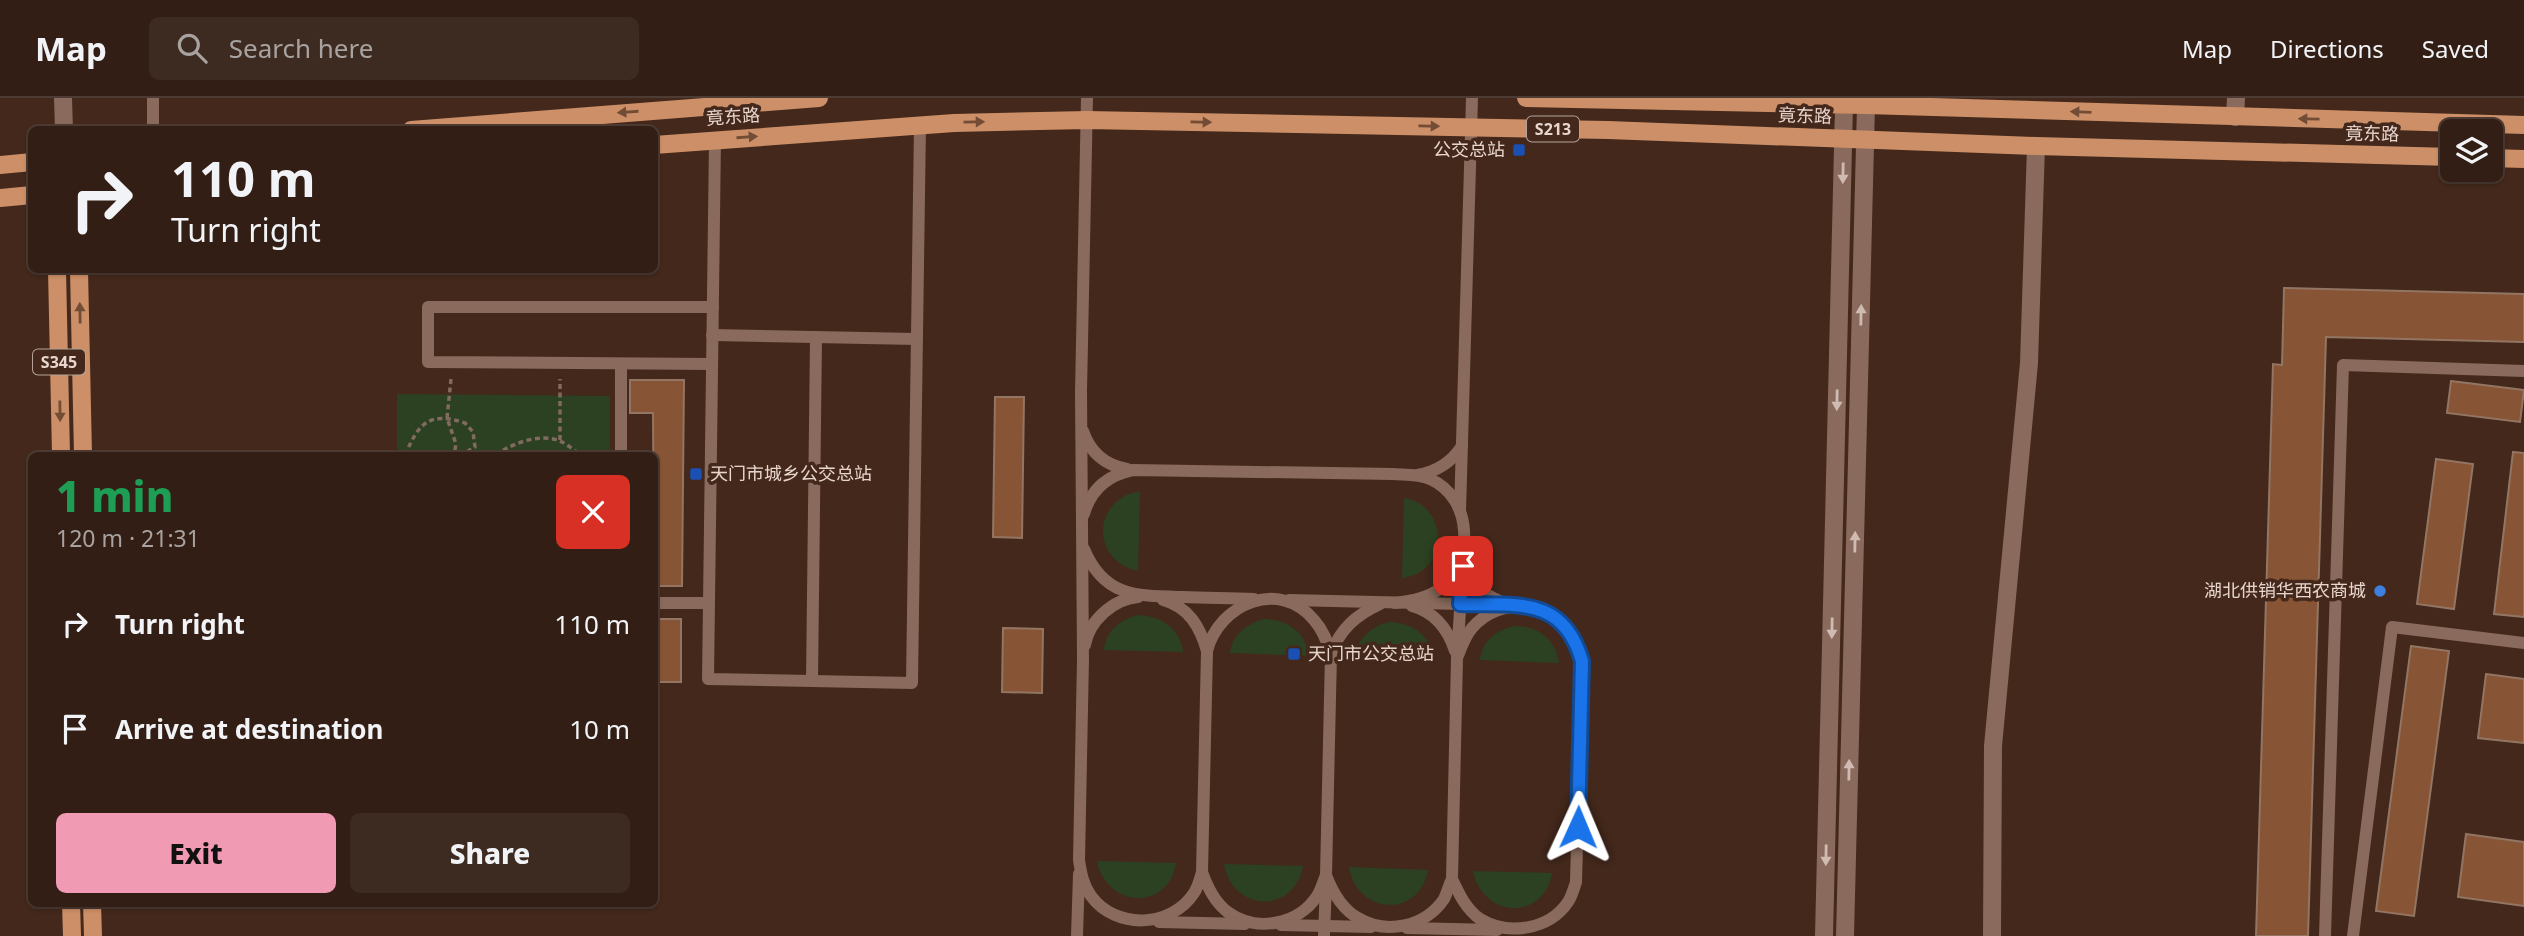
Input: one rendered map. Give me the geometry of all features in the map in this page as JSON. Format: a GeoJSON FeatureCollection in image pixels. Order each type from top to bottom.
{"type":"FeatureCollection","features":[{"type":"Feature","properties":{"kind":"main road","name":"竟东路"},"geometry":{"type":"LineString","coordinates":[[454,126],[714,102],[818,98]]}},
{"type":"Feature","properties":{"kind":"main road","name":"竟东路"},"geometry":{"type":"LineString","coordinates":[[1526,98],[1844,104],[2524,125]]}},
{"type":"Feature","properties":{"kind":"main road","name":"竟东路"},"geometry":{"type":"LineString","coordinates":[[658,145],[920,125],[1087,120],[1471,127],[2440,157]]}},
{"type":"Feature","properties":{"kind":"main road"},"geometry":{"type":"LineString","coordinates":[[2503,158],[2524,159]]}},
{"type":"Feature","properties":{"kind":"main road"},"geometry":{"type":"LineString","coordinates":[[0,165],[28,162]]}},
{"type":"Feature","properties":{"kind":"main road"},"geometry":{"type":"LineString","coordinates":[[0,198],[28,195]]}},
{"type":"Feature","properties":{"kind":"main road","name":"S345"},"geometry":{"type":"LineString","coordinates":[[57,273],[61,452]]}},
{"type":"Feature","properties":{"kind":"main road","name":"S345"},"geometry":{"type":"LineString","coordinates":[[79,273],[83,452]]}},
{"type":"Feature","properties":{"kind":"main road"},"geometry":{"type":"LineString","coordinates":[[71,907],[72,936]]}},
{"type":"Feature","properties":{"kind":"main road"},"geometry":{"type":"LineString","coordinates":[[92,907],[93,936]]}},
{"type":"Feature","properties":{"kind":"street"},"geometry":{"type":"LineString","coordinates":[[63,98],[64,126]]}},
{"type":"Feature","properties":{"kind":"street"},"geometry":{"type":"LineString","coordinates":[[2235,117],[2236,98]]}},
{"type":"Feature","properties":{"kind":"street"},"geometry":{"type":"LineString","coordinates":[[1824,936],[1844,104]]}},
{"type":"Feature","properties":{"kind":"street"},"geometry":{"type":"LineString","coordinates":[[1845,936],[1866,105]]}},
{"type":"Feature","properties":{"kind":"street"},"geometry":{"type":"LineString","coordinates":[[1992,936],[1993,746],[2029,363],[2036,146]]}},
{"type":"Feature","properties":{"kind":"lane"},"geometry":{"type":"LineString","coordinates":[[153,98],[153,126]]}},
{"type":"Feature","properties":{"kind":"lane"},"geometry":{"type":"LineString","coordinates":[[1077,936],[1083,659],[1081,425],[1087,98]]}},
{"type":"Feature","properties":{"kind":"lane"},"geometry":{"type":"LineString","coordinates":[[1326,875],[1341,903],[1356,917],[1374,926],[1394,928],[1413,924],[1431,914],[1444,898],[1452,879],[1457,658],[1465,533],[1460,511],[1472,98]]}},
{"type":"Feature","properties":{"kind":"lane"},"geometry":{"type":"LineString","coordinates":[[715,140],[708,679],[912,683],[920,125]]}},
{"type":"Feature","properties":{"kind":"lane"},"geometry":{"type":"LineString","coordinates":[[712,364],[428,362],[428,307],[713,307]]}},
{"type":"Feature","properties":{"kind":"lane"},"geometry":{"type":"LineString","coordinates":[[712,335],[917,339]]}},
{"type":"Feature","properties":{"kind":"lane"},"geometry":{"type":"LineString","coordinates":[[812,681],[816,337]]}},
{"type":"Feature","properties":{"kind":"lane"},"geometry":{"type":"LineString","coordinates":[[621,364],[621,452]]}},
{"type":"Feature","properties":{"kind":"lane"},"geometry":{"type":"LineString","coordinates":[[2325,936],[2343,365],[2524,371]]}},
{"type":"Feature","properties":{"kind":"lane"},"geometry":{"type":"LineString","coordinates":[[1081,425],[1092,451],[1116,467],[1134,470],[1413,475],[1433,481],[1442,487],[1460,511]]}},
{"type":"Feature","properties":{"kind":"lane"},"geometry":{"type":"LineString","coordinates":[[1413,475],[1441,467],[1456,455],[1462,446]]}},
{"type":"Feature","properties":{"kind":"lane"},"geometry":{"type":"LineString","coordinates":[[1134,470],[1116,474],[1099,486],[1087,504],[1082,524],[1083,546],[1091,566],[1105,582],[1124,592],[1152,596],[1527,606]]}},
{"type":"Feature","properties":{"kind":"lane"},"geometry":{"type":"LineString","coordinates":[[1324,931],[1331,654],[1335,642],[1346,626],[1362,612],[1381,604],[1421,598],[1440,589],[1454,573],[1464,547]]}},
{"type":"Feature","properties":{"kind":"lane"},"geometry":{"type":"LineString","coordinates":[[1202,872],[1215,900],[1230,914],[1248,922],[1324,931],[1394,928],[1518,931],[1538,927],[1555,916],[1569,901],[1576,882],[1582,661],[1576,641],[1563,624],[1546,611],[1506,603],[1487,596],[1475,586],[1468,572],[1464,547]]}},
{"type":"Feature","properties":{"kind":"lane"},"geometry":{"type":"LineString","coordinates":[[1083,659],[1086,638],[1097,620],[1112,606],[1131,598],[1152,596],[1172,602],[1189,614],[1201,631],[1207,651]]}},
{"type":"Feature","properties":{"kind":"lane"},"geometry":{"type":"LineString","coordinates":[[1144,921],[1164,917],[1181,907],[1195,892],[1202,872],[1207,651],[1220,623],[1236,609],[1255,601],[1272,599],[1296,605],[1313,617],[1325,634],[1331,654]]}},
{"type":"Feature","properties":{"kind":"lane"},"geometry":{"type":"LineString","coordinates":[[658,603],[709,603]]}},
{"type":"Feature","properties":{"kind":"lane"},"geometry":{"type":"LineString","coordinates":[[1395,603],[1422,609],[1439,621],[1451,638],[1457,658]]}},
{"type":"Feature","properties":{"kind":"lane"},"geometry":{"type":"LineString","coordinates":[[1457,658],[1471,629],[1486,615],[1506,607],[1527,606]]}},
{"type":"Feature","properties":{"kind":"lane"},"geometry":{"type":"LineString","coordinates":[[2353,936],[2392,627],[2524,643]]}},
{"type":"Feature","properties":{"kind":"lane"},"geometry":{"type":"LineString","coordinates":[[1079,860],[1082,879],[1091,897],[1106,910],[1124,919],[1144,921],[1268,924],[1287,920],[1305,910],[1318,895],[1326,875]]}},
{"type":"Feature","properties":{"kind":"lane"},"geometry":{"type":"LineString","coordinates":[[1452,879],[1466,906],[1480,920],[1499,929],[1518,931]]}},
{"type":"Feature","properties":{"kind":"path"},"geometry":{"type":"LineString","coordinates":[[451,362],[447,418],[456,444],[455,452]]}},
{"type":"Feature","properties":{"kind":"path"},"geometry":{"type":"LineString","coordinates":[[560,363],[560,440]]}},
{"type":"Feature","properties":{"kind":"path"},"geometry":{"type":"LineString","coordinates":[[406,452],[413,436],[425,422],[439,417],[465,422],[473,432],[475,447],[468,452]]}},
{"type":"Feature","properties":{"kind":"path"},"geometry":{"type":"LineString","coordinates":[[500,452],[525,440],[560,440],[577,452]]}},
{"type":"Feature","properties":{"kind":"green space"},"geometry":{"type":"Polygon","coordinates":[[[397,394],[610,396],[610,452],[397,452],[397,394]]]}},
{"type":"Feature","properties":{"kind":"green space"},"geometry":{"type":"Polygon","coordinates":[[[1140,491],[1138,571],[1122,565],[1111,555],[1103,530],[1113,505],[1124,496],[1140,491]]]}},
{"type":"Feature","properties":{"kind":"green space"},"geometry":{"type":"Polygon","coordinates":[[[1404,498],[1419,504],[1430,513],[1438,539],[1429,565],[1402,578],[1404,498]]]}},
{"type":"Feature","properties":{"kind":"green space"},"geometry":{"type":"Polygon","coordinates":[[[1138,615],[1154,618],[1168,625],[1178,636],[1183,652],[1104,650],[1111,631],[1125,620],[1138,615]]]}},
{"type":"Feature","properties":{"kind":"green space"},"geometry":{"type":"Polygon","coordinates":[[[1264,619],[1294,628],[1304,640],[1309,656],[1230,653],[1234,640],[1241,631],[1264,619]]]}},
{"type":"Feature","properties":{"kind":"green space"},"geometry":{"type":"Polygon","coordinates":[[[1389,622],[1406,625],[1419,632],[1429,643],[1434,659],[1355,657],[1362,638],[1389,622]]]}},
{"type":"Feature","properties":{"kind":"green space"},"geometry":{"type":"Polygon","coordinates":[[[1514,626],[1531,628],[1544,635],[1554,647],[1559,663],[1480,660],[1481,653],[1491,637],[1514,626]]]}},
{"type":"Feature","properties":{"kind":"green space"},"geometry":{"type":"Polygon","coordinates":[[[1097,861],[1176,863],[1171,879],[1162,890],[1137,898],[1112,888],[1103,877],[1097,861]]]}},
{"type":"Feature","properties":{"kind":"green space"},"geometry":{"type":"Polygon","coordinates":[[[1224,864],[1303,866],[1297,882],[1288,893],[1276,900],[1263,901],[1250,899],[1238,891],[1229,880],[1224,864]]]}},
{"type":"Feature","properties":{"kind":"green space"},"geometry":{"type":"Polygon","coordinates":[[[1349,867],[1428,870],[1422,886],[1413,897],[1388,905],[1363,895],[1354,883],[1349,867]]]}},
{"type":"Feature","properties":{"kind":"green space"},"geometry":{"type":"Polygon","coordinates":[[[1473,871],[1552,873],[1547,889],[1538,900],[1513,908],[1488,898],[1479,887],[1473,871]]]}},
{"type":"Feature","properties":{"kind":"building"},"geometry":{"type":"Polygon","coordinates":[[[2284,288],[2524,294],[2524,342],[2326,337],[2308,936],[2256,936],[2273,364],[2282,365],[2284,288]]]}},
{"type":"Feature","properties":{"kind":"building"},"geometry":{"type":"Polygon","coordinates":[[[630,380],[684,380],[682,586],[658,586],[658,452],[653,452],[653,413],[630,413],[630,380]]]}},
{"type":"Feature","properties":{"kind":"building"},"geometry":{"type":"Polygon","coordinates":[[[2451,381],[2524,390],[2520,422],[2447,413],[2451,381]]]}},
{"type":"Feature","properties":{"kind":"building"},"geometry":{"type":"Polygon","coordinates":[[[995,397],[1024,397],[1022,538],[993,537],[995,397]]]}},
{"type":"Feature","properties":{"kind":"building"},"geometry":{"type":"Polygon","coordinates":[[[2513,452],[2524,453],[2524,617],[2494,614],[2513,452]]]}},
{"type":"Feature","properties":{"kind":"building"},"geometry":{"type":"Polygon","coordinates":[[[2436,459],[2473,464],[2454,609],[2417,604],[2436,459]]]}},
{"type":"Feature","properties":{"kind":"building"},"geometry":{"type":"Polygon","coordinates":[[[658,619],[681,619],[681,682],[658,682],[658,619]]]}},
{"type":"Feature","properties":{"kind":"building"},"geometry":{"type":"Polygon","coordinates":[[[1003,628],[1043,629],[1042,693],[1002,692],[1003,628]]]}},
{"type":"Feature","properties":{"kind":"building"},"geometry":{"type":"Polygon","coordinates":[[[2411,646],[2449,651],[2414,916],[2376,911],[2411,646]]]}},
{"type":"Feature","properties":{"kind":"building"},"geometry":{"type":"Polygon","coordinates":[[[2486,674],[2524,679],[2524,743],[2478,738],[2486,674]]]}},
{"type":"Feature","properties":{"kind":"building"},"geometry":{"type":"Polygon","coordinates":[[[2466,834],[2524,842],[2524,906],[2458,897],[2466,834]]]}},
{"type":"Feature","properties":{"kind":"place","name":"公交总站"},"geometry":{"type":"Point","coordinates":[1519,150]}},
{"type":"Feature","properties":{"kind":"place","name":"天门市城乡公交总站"},"geometry":{"type":"Point","coordinates":[696,474]}},
{"type":"Feature","properties":{"kind":"place","name":"湖北供销华西农商城"},"geometry":{"type":"Point","coordinates":[2380,591]}},
{"type":"Feature","properties":{"kind":"place","name":"天门市公交总站"},"geometry":{"type":"Point","coordinates":[1294,654]}},
{"type":"Feature","properties":{"kind":"route"},"geometry":{"type":"LineString","coordinates":[[1463,566],[1460,604],[1527,606],[1546,611],[1563,624],[1576,641],[1582,661],[1578,827]]}}]}
